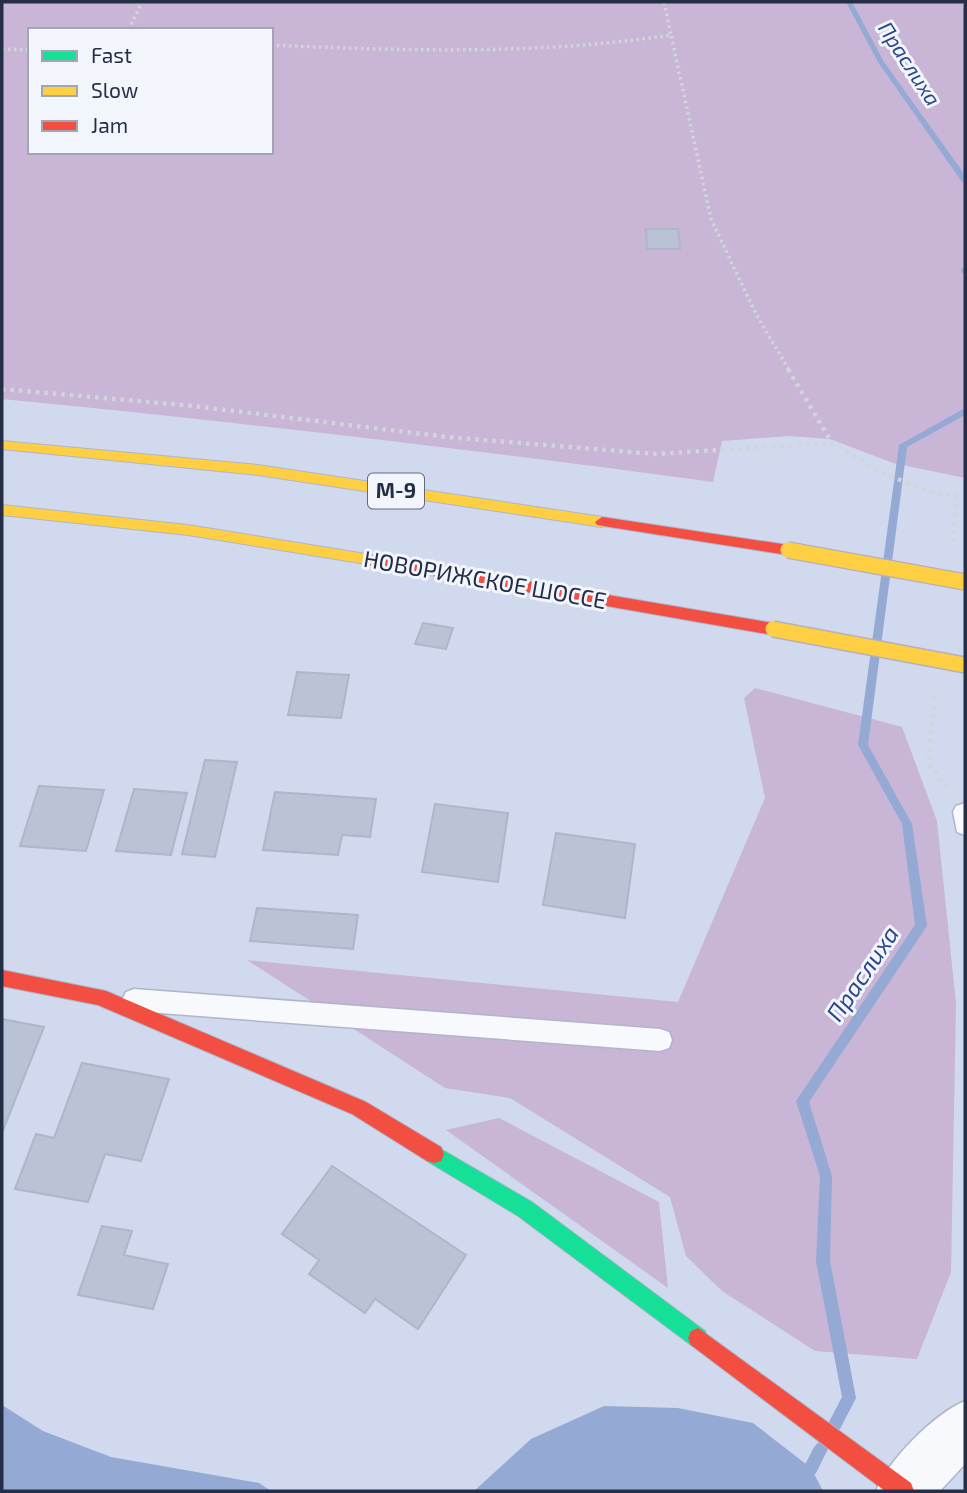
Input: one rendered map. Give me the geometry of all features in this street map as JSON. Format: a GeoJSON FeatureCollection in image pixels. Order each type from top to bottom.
{"type":"FeatureCollection","features":[{"type":"Feature","properties":{"kind":"main road","name":"М-9"},"geometry":{"type":"LineString","coordinates":[[2,445],[258,470],[788,550],[965,582]]}},
{"type":"Feature","properties":{"kind":"main road","name":"НОВОРИЖСКОЕ ШОССЕ"},"geometry":{"type":"LineString","coordinates":[[2,510],[46,513],[293,546],[965,665]]}},
{"type":"Feature","properties":{"kind":"main road"},"geometry":{"type":"LineString","coordinates":[[2,978],[100,998],[359,1108],[525,1209],[903,1491]]}},
{"type":"Feature","properties":{"kind":"street"},"geometry":{"type":"LineString","coordinates":[[903,1491],[965,1427]]}},
{"type":"Feature","properties":{"kind":"lane"},"geometry":{"type":"LineString","coordinates":[[100,998],[660,1040]]}},
{"type":"Feature","properties":{"kind":"path"},"geometry":{"type":"LineString","coordinates":[[130,28],[142,2]]}},
{"type":"Feature","properties":{"kind":"path"},"geometry":{"type":"LineString","coordinates":[[664,2],[711,219],[756,314],[832,443],[878,471],[927,491],[965,498]]}},
{"type":"Feature","properties":{"kind":"path"},"geometry":{"type":"LineString","coordinates":[[273,45],[440,52],[606,46],[671,35]]}},
{"type":"Feature","properties":{"kind":"path"},"geometry":{"type":"LineString","coordinates":[[2,49],[28,50]]}},
{"type":"Feature","properties":{"kind":"path"},"geometry":{"type":"LineString","coordinates":[[2,388],[193,406],[447,437],[656,454],[832,443]]}},
{"type":"Feature","properties":{"kind":"shaded area"},"geometry":{"type":"Polygon","coordinates":[[[2,2],[962,2],[965,12],[965,478],[893,463],[830,439],[789,436],[722,441],[713,482],[180,417],[2,399],[2,2]]]}},
{"type":"Feature","properties":{"kind":"shaded area"},"geometry":{"type":"Polygon","coordinates":[[[755,688],[902,727],[937,821],[956,1003],[951,1272],[917,1359],[815,1351],[722,1291],[686,1256],[670,1197],[510,1098],[445,1088],[247,960],[678,1002],[765,798],[744,698],[755,688]]]}},
{"type":"Feature","properties":{"kind":"shaded area"},"geometry":{"type":"Polygon","coordinates":[[[499,1118],[659,1202],[668,1288],[446,1130],[499,1118]]]}},
{"type":"Feature","properties":{"kind":"water"},"geometry":{"type":"Polygon","coordinates":[[[2,1405],[43,1431],[111,1457],[259,1483],[271,1491],[2,1491],[2,1405]]]}},
{"type":"Feature","properties":{"kind":"water"},"geometry":{"type":"Polygon","coordinates":[[[604,1406],[678,1408],[753,1423],[811,1468],[823,1491],[474,1491],[531,1439],[604,1406]]]}},
{"type":"Feature","properties":{"kind":"building"},"geometry":{"type":"Polygon","coordinates":[[[646,229],[678,229],[680,249],[647,249],[646,229]]]}},
{"type":"Feature","properties":{"kind":"building"},"geometry":{"type":"Polygon","coordinates":[[[423,623],[453,628],[446,649],[415,644],[423,623]]]}},
{"type":"Feature","properties":{"kind":"building"},"geometry":{"type":"Polygon","coordinates":[[[297,672],[349,675],[341,718],[288,715],[297,672]]]}},
{"type":"Feature","properties":{"kind":"building"},"geometry":{"type":"Polygon","coordinates":[[[205,760],[237,762],[215,857],[182,854],[205,760]]]}},
{"type":"Feature","properties":{"kind":"building"},"geometry":{"type":"Polygon","coordinates":[[[39,786],[104,790],[86,851],[20,846],[39,786]]]}},
{"type":"Feature","properties":{"kind":"building"},"geometry":{"type":"Polygon","coordinates":[[[134,789],[187,793],[171,855],[116,851],[134,789]]]}},
{"type":"Feature","properties":{"kind":"building"},"geometry":{"type":"Polygon","coordinates":[[[275,792],[376,799],[370,837],[342,835],[338,855],[263,850],[275,792]]]}},
{"type":"Feature","properties":{"kind":"building"},"geometry":{"type":"Polygon","coordinates":[[[435,804],[508,813],[498,882],[422,872],[435,804]]]}},
{"type":"Feature","properties":{"kind":"building"},"geometry":{"type":"Polygon","coordinates":[[[556,833],[635,844],[625,918],[543,905],[556,833]]]}},
{"type":"Feature","properties":{"kind":"building"},"geometry":{"type":"Polygon","coordinates":[[[257,908],[358,915],[353,949],[250,941],[257,908]]]}},
{"type":"Feature","properties":{"kind":"building"},"geometry":{"type":"Polygon","coordinates":[[[2,1019],[44,1027],[2,1133],[2,1019]]]}},
{"type":"Feature","properties":{"kind":"building"},"geometry":{"type":"Polygon","coordinates":[[[82,1063],[169,1079],[141,1161],[105,1154],[88,1202],[15,1189],[36,1134],[54,1138],[82,1063]]]}},
{"type":"Feature","properties":{"kind":"building"},"geometry":{"type":"Polygon","coordinates":[[[332,1166],[466,1255],[418,1329],[375,1299],[365,1313],[309,1274],[319,1260],[282,1234],[332,1166]]]}},
{"type":"Feature","properties":{"kind":"building"},"geometry":{"type":"Polygon","coordinates":[[[102,1226],[132,1231],[124,1255],[168,1264],[153,1309],[78,1295],[102,1226]]]}},
{"type":"Feature","properties":{"kind":"waterway","name":"Праслиха"},"geometry":{"type":"LineString","coordinates":[[849,2],[881,62],[965,180]]}},
{"type":"Feature","properties":{"kind":"waterway","name":"Праслиха"},"geometry":{"type":"LineString","coordinates":[[835,1424],[849,1398],[823,1261],[826,1176],[802,1101],[921,926],[907,824],[863,745],[903,445],[965,411]]}},
{"type":"Feature","properties":{"kind":"waterway","name":"Праслиха"},"geometry":{"type":"LineString","coordinates":[[789,1491],[811,1468],[822,1447]]}},
{"type":"Feature","properties":{"kind":"traffic: fast"},"geometry":{"type":"LineString","coordinates":[[434,1154],[525,1209],[698,1338]]}},
{"type":"Feature","properties":{"kind":"traffic: slow"},"geometry":{"type":"LineString","coordinates":[[2,445],[258,470],[602,522]]}},
{"type":"Feature","properties":{"kind":"traffic: slow"},"geometry":{"type":"LineString","coordinates":[[2,510],[188,530],[372,560]]}},
{"type":"Feature","properties":{"kind":"traffic: slow"},"geometry":{"type":"LineString","coordinates":[[788,550],[965,582]]}},
{"type":"Feature","properties":{"kind":"traffic: slow"},"geometry":{"type":"LineString","coordinates":[[773,629],[965,665]]}},
{"type":"Feature","properties":{"kind":"traffic: jam"},"geometry":{"type":"LineString","coordinates":[[602,522],[788,550]]}},
{"type":"Feature","properties":{"kind":"traffic: jam"},"geometry":{"type":"LineString","coordinates":[[372,560],[773,629]]}},
{"type":"Feature","properties":{"kind":"traffic: jam"},"geometry":{"type":"LineString","coordinates":[[2,978],[100,997],[359,1108],[434,1154]]}},
{"type":"Feature","properties":{"kind":"traffic: jam"},"geometry":{"type":"LineString","coordinates":[[698,1338],[903,1491]]}}]}
